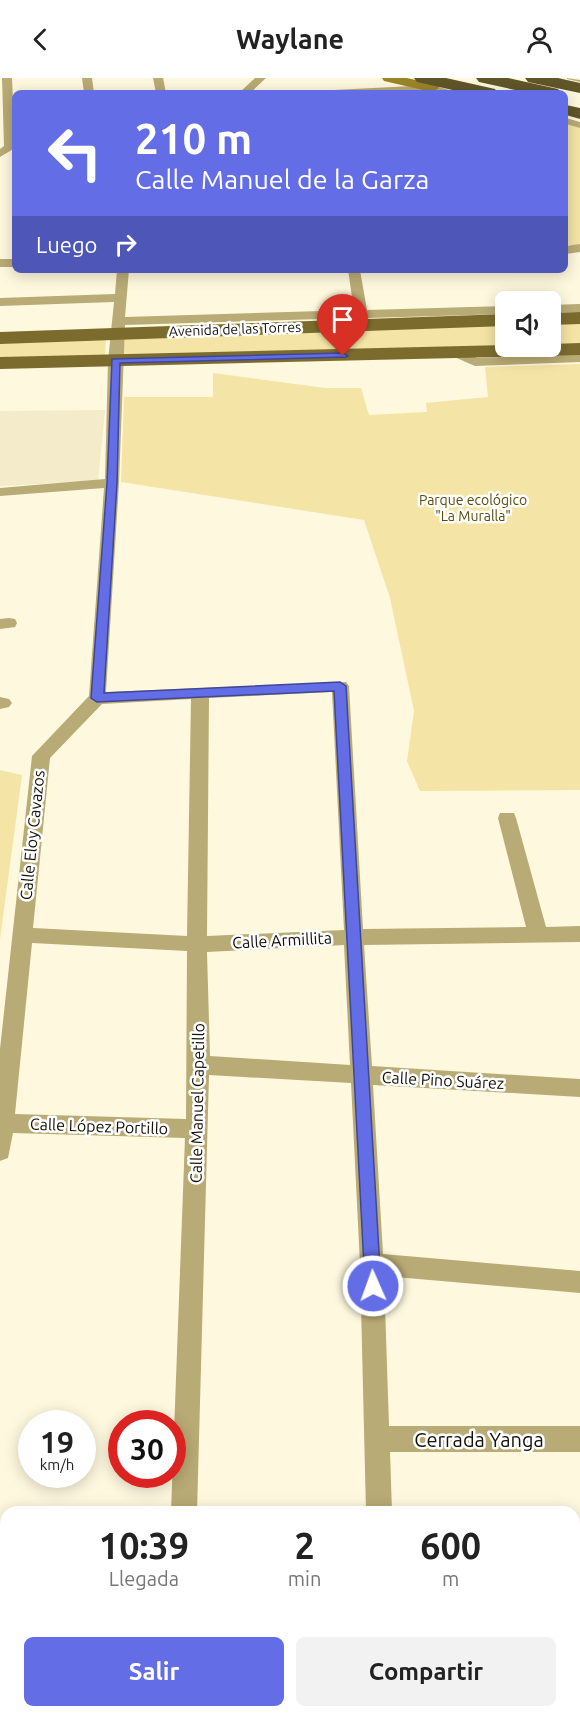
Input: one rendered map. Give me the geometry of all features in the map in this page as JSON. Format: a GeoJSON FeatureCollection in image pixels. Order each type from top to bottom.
{"type":"FeatureCollection","features":[{"type":"Feature","properties":{"kind":"highway"},"geometry":{"type":"LineString","coordinates":[[485,78],[539,90]]}},
{"type":"Feature","properties":{"kind":"highway"},"geometry":{"type":"LineString","coordinates":[[534,78],[580,84]]}},
{"type":"Feature","properties":{"kind":"highway"},"geometry":{"type":"LineString","coordinates":[[428,83],[471,90]]}},
{"type":"Feature","properties":{"kind":"main road"},"geometry":{"type":"LineString","coordinates":[[561,319],[580,318]]}},
{"type":"Feature","properties":{"kind":"main road","name":"Avenida de las Torres"},"geometry":{"type":"LineString","coordinates":[[0,338],[119,327],[362,319],[495,320]]}},
{"type":"Feature","properties":{"kind":"main road","name":"Avenida de las Torres"},"geometry":{"type":"LineString","coordinates":[[0,363],[580,349]]}},
{"type":"Feature","properties":{"kind":"street"},"geometry":{"type":"LineString","coordinates":[[0,154],[10,147],[7,78]]}},
{"type":"Feature","properties":{"kind":"street"},"geometry":{"type":"LineString","coordinates":[[247,90],[261,78]]}},
{"type":"Feature","properties":{"kind":"street"},"geometry":{"type":"LineString","coordinates":[[389,78],[428,83],[446,90]]}},
{"type":"Feature","properties":{"kind":"street"},"geometry":{"type":"LineString","coordinates":[[362,90],[428,83]]}},
{"type":"Feature","properties":{"kind":"street"},"geometry":{"type":"LineString","coordinates":[[123,273],[116,361],[112,483],[97,698],[340,686],[372,1264],[379,1506]]}},
{"type":"Feature","properties":{"kind":"street"},"geometry":{"type":"LineString","coordinates":[[354,273],[362,319],[495,311]]}},
{"type":"Feature","properties":{"kind":"street"},"geometry":{"type":"LineString","coordinates":[[0,302],[122,298]]}},
{"type":"Feature","properties":{"kind":"street"},"geometry":{"type":"LineString","coordinates":[[561,309],[580,308]]}},
{"type":"Feature","properties":{"kind":"street"},"geometry":{"type":"LineString","coordinates":[[457,353],[475,362],[580,358]]}},
{"type":"Feature","properties":{"kind":"street"},"geometry":{"type":"LineString","coordinates":[[0,492],[112,483]]}},
{"type":"Feature","properties":{"kind":"street","name":"Calle Manuel Capetillo"},"geometry":{"type":"LineString","coordinates":[[184,1506],[199,1065],[197,944],[200,694]]}},
{"type":"Feature","properties":{"kind":"street","name":"Calle Eloy Cavazos"},"geometry":{"type":"LineString","coordinates":[[0,1151],[41,756],[97,698]]}},
{"type":"Feature","properties":{"kind":"street"},"geometry":{"type":"LineString","coordinates":[[507,818],[538,934]]}},
{"type":"Feature","properties":{"kind":"street","name":"Calle Armillita"},"geometry":{"type":"LineString","coordinates":[[21,935],[197,944],[354,937],[580,934]]}},
{"type":"Feature","properties":{"kind":"street","name":"Calle Pino Suárez"},"geometry":{"type":"LineString","coordinates":[[199,1065],[580,1088]]}},
{"type":"Feature","properties":{"kind":"street","name":"Calle López Portillo"},"geometry":{"type":"LineString","coordinates":[[2,1123],[197,1129]]}},
{"type":"Feature","properties":{"kind":"street"},"geometry":{"type":"LineString","coordinates":[[372,1264],[580,1282]]}},
{"type":"Feature","properties":{"kind":"street","name":"Cerrada Yanga"},"geometry":{"type":"LineString","coordinates":[[377,1439],[580,1439]]}},
{"type":"Feature","properties":{"kind":"lane"},"geometry":{"type":"LineString","coordinates":[[554,78],[580,84]]}},
{"type":"Feature","properties":{"kind":"lane"},"geometry":{"type":"LineString","coordinates":[[569,78],[580,84]]}},
{"type":"Feature","properties":{"kind":"shaded area"},"geometry":{"type":"Polygon","coordinates":[[[105,410],[98,481],[0,486],[0,411],[105,410]]]}},
{"type":"Feature","properties":{"kind":"green space"},"geometry":{"type":"Polygon","coordinates":[[[568,124],[580,127],[580,243],[568,245],[568,124]]]}},
{"type":"Feature","properties":{"kind":"green space"},"geometry":{"type":"Polygon","coordinates":[[[580,322],[580,345],[561,346],[561,323],[580,322]]]}},
{"type":"Feature","properties":{"kind":"green space"},"geometry":{"type":"Polygon","coordinates":[[[495,324],[495,346],[122,357],[124,340],[129,337],[495,324]]]}},
{"type":"Feature","properties":{"kind":"green space"},"geometry":{"type":"Polygon","coordinates":[[[101,338],[106,340],[105,355],[0,362],[0,341],[101,338]]]}},
{"type":"Feature","properties":{"kind":"green space","name":"Parque ecológico \"La Muralla\""},"geometry":{"type":"Polygon","coordinates":[[[580,364],[580,790],[420,791],[407,761],[414,711],[390,598],[364,520],[121,482],[124,397],[213,397],[213,373],[325,388],[361,388],[369,415],[427,412],[426,403],[488,397],[485,367],[580,364]]]}},
{"type":"Feature","properties":{"kind":"green space"},"geometry":{"type":"Polygon","coordinates":[[[0,770],[22,775],[0,939],[0,770]]]}},
{"type":"Feature","properties":{"kind":"route"},"geometry":{"type":"LineString","coordinates":[[343,356],[116,361],[112,483],[97,698],[340,686],[373,1286]]}}]}
